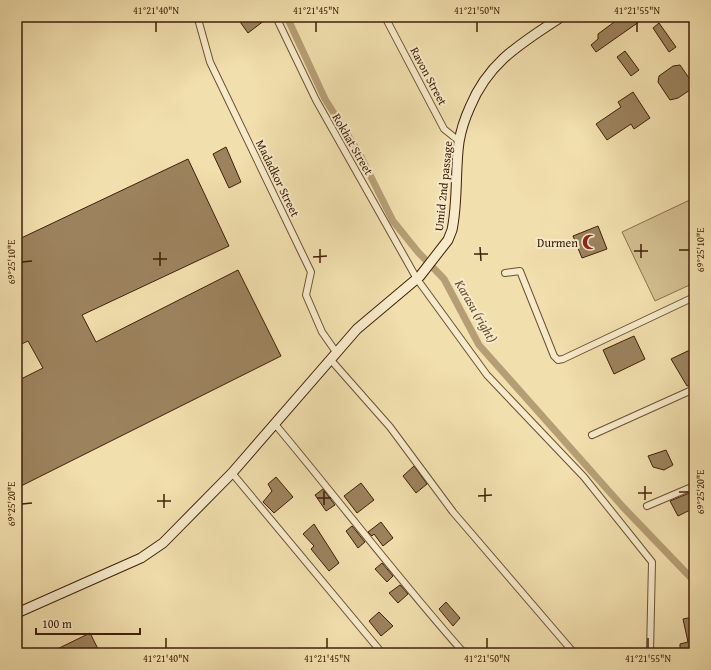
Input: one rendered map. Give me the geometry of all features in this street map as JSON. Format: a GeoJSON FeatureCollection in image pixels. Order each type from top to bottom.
{"type":"FeatureCollection","features":[{"type":"Feature","properties":{"kind":"main road","name":"Umid 2nd passage"},"geometry":{"type":"LineString","coordinates":[[17,613],[141,558],[157,548],[181,527],[232,473],[333,355],[367,319],[418,277],[439,252],[452,230],[459,141],[472,103],[486,77],[497,64],[519,44],[561,17]]}},
{"type":"Feature","properties":{"kind":"street","name":"Madadkor Street"},"geometry":{"type":"LineString","coordinates":[[205,17],[198,19],[210,62],[311,272],[306,295],[333,355]]}},
{"type":"Feature","properties":{"kind":"street","name":"Rokhat Street"},"geometry":{"type":"LineString","coordinates":[[276,17],[316,100],[418,277],[488,375],[584,477],[652,562],[650,653]]}},
{"type":"Feature","properties":{"kind":"street","name":"Ravon Street"},"geometry":{"type":"LineString","coordinates":[[385,17],[444,129],[459,141]]}},
{"type":"Feature","properties":{"kind":"street"},"geometry":{"type":"LineString","coordinates":[[505,273],[520,271],[554,356],[558,360],[694,297]]}},
{"type":"Feature","properties":{"kind":"street"},"geometry":{"type":"LineString","coordinates":[[333,355],[390,427],[453,512],[574,653]]}},
{"type":"Feature","properties":{"kind":"street"},"geometry":{"type":"LineString","coordinates":[[592,435],[694,389]]}},
{"type":"Feature","properties":{"kind":"street"},"geometry":{"type":"LineString","coordinates":[[274,423],[382,556],[464,653]]}},
{"type":"Feature","properties":{"kind":"street"},"geometry":{"type":"LineString","coordinates":[[232,473],[382,653]]}},
{"type":"Feature","properties":{"kind":"street"},"geometry":{"type":"LineString","coordinates":[[647,506],[694,486]]}},
{"type":"Feature","properties":{"kind":"shaded area"},"geometry":{"type":"Polygon","coordinates":[[[694,198],[694,283],[655,301],[622,232],[694,198]]]}},
{"type":"Feature","properties":{"kind":"building"},"geometry":{"type":"Polygon","coordinates":[[[241,17],[269,17],[248,33],[238,19],[241,17]]]}},
{"type":"Feature","properties":{"kind":"building"},"geometry":{"type":"Polygon","coordinates":[[[621,17],[646,17],[596,52],[591,45],[598,39],[598,34],[621,17]]]}},
{"type":"Feature","properties":{"kind":"building"},"geometry":{"type":"Polygon","coordinates":[[[659,23],[676,47],[669,52],[653,28],[659,23]]]}},
{"type":"Feature","properties":{"kind":"building"},"geometry":{"type":"Polygon","coordinates":[[[625,51],[639,70],[631,76],[617,57],[625,51]]]}},
{"type":"Feature","properties":{"kind":"building"},"geometry":{"type":"Polygon","coordinates":[[[680,65],[691,81],[690,90],[678,98],[670,100],[658,82],[659,76],[673,66],[680,65]]]}},
{"type":"Feature","properties":{"kind":"building"},"geometry":{"type":"Polygon","coordinates":[[[633,92],[650,118],[634,129],[631,124],[607,140],[596,124],[621,107],[618,102],[633,92]]]}},
{"type":"Feature","properties":{"kind":"building"},"geometry":{"type":"Polygon","coordinates":[[[226,147],[241,182],[229,188],[213,154],[226,147]]]}},
{"type":"Feature","properties":{"kind":"building"},"geometry":{"type":"Polygon","coordinates":[[[188,159],[229,246],[82,315],[96,342],[238,270],[281,356],[17,488],[17,381],[43,368],[28,341],[17,346],[17,240],[188,159]]]}},
{"type":"Feature","properties":{"kind":"building"},"geometry":{"type":"Polygon","coordinates":[[[598,226],[607,249],[582,258],[573,236],[598,226]]]}},
{"type":"Feature","properties":{"kind":"building"},"geometry":{"type":"Polygon","coordinates":[[[634,336],[645,359],[614,374],[603,350],[634,336]]]}},
{"type":"Feature","properties":{"kind":"building"},"geometry":{"type":"Polygon","coordinates":[[[694,348],[694,383],[687,386],[671,359],[694,348]]]}},
{"type":"Feature","properties":{"kind":"building"},"geometry":{"type":"Polygon","coordinates":[[[666,450],[673,465],[664,470],[653,467],[648,456],[666,450]]]}},
{"type":"Feature","properties":{"kind":"building"},"geometry":{"type":"Polygon","coordinates":[[[414,466],[427,484],[416,493],[403,476],[414,466]]]}},
{"type":"Feature","properties":{"kind":"building"},"geometry":{"type":"Polygon","coordinates":[[[276,477],[293,497],[274,513],[263,502],[272,491],[268,484],[276,477]]]}},
{"type":"Feature","properties":{"kind":"building"},"geometry":{"type":"Polygon","coordinates":[[[361,483],[374,500],[357,513],[344,496],[361,483]]]}},
{"type":"Feature","properties":{"kind":"building"},"geometry":{"type":"Polygon","coordinates":[[[323,489],[335,505],[326,511],[315,495],[323,489]]]}},
{"type":"Feature","properties":{"kind":"building"},"geometry":{"type":"Polygon","coordinates":[[[692,492],[694,496],[694,518],[690,510],[678,516],[670,501],[692,492]]]}},
{"type":"Feature","properties":{"kind":"building"},"geometry":{"type":"Polygon","coordinates":[[[381,522],[393,538],[383,546],[374,534],[372,536],[368,532],[381,522]]]}},
{"type":"Feature","properties":{"kind":"building"},"geometry":{"type":"Polygon","coordinates":[[[314,524],[339,563],[329,571],[311,549],[314,546],[303,534],[314,524]]]}},
{"type":"Feature","properties":{"kind":"building"},"geometry":{"type":"Polygon","coordinates":[[[352,526],[365,542],[358,548],[346,531],[352,526]]]}},
{"type":"Feature","properties":{"kind":"building"},"geometry":{"type":"Polygon","coordinates":[[[382,563],[393,576],[387,582],[375,569],[382,563]]]}},
{"type":"Feature","properties":{"kind":"building"},"geometry":{"type":"Polygon","coordinates":[[[400,585],[408,594],[398,603],[389,593],[400,585]]]}},
{"type":"Feature","properties":{"kind":"building"},"geometry":{"type":"Polygon","coordinates":[[[446,602],[460,618],[453,626],[439,609],[446,602]]]}},
{"type":"Feature","properties":{"kind":"building"},"geometry":{"type":"Polygon","coordinates":[[[379,612],[393,626],[381,636],[369,621],[379,612]]]}},
{"type":"Feature","properties":{"kind":"building"},"geometry":{"type":"Polygon","coordinates":[[[693,617],[694,648],[680,651],[680,644],[688,642],[683,619],[693,617]]]}},
{"type":"Feature","properties":{"kind":"building"},"geometry":{"type":"Polygon","coordinates":[[[90,633],[100,653],[49,653],[90,633]]]}},
{"type":"Feature","properties":{"kind":"waterway","name":"Karasu (right)"},"geometry":{"type":"LineString","coordinates":[[287,17],[325,99],[359,153],[393,221],[418,252],[444,279],[479,345],[623,507],[694,581]]}},
{"type":"Feature","properties":{"kind":"place","name":"Durmen"},"geometry":{"type":"Point","coordinates":[590,242]}}]}
